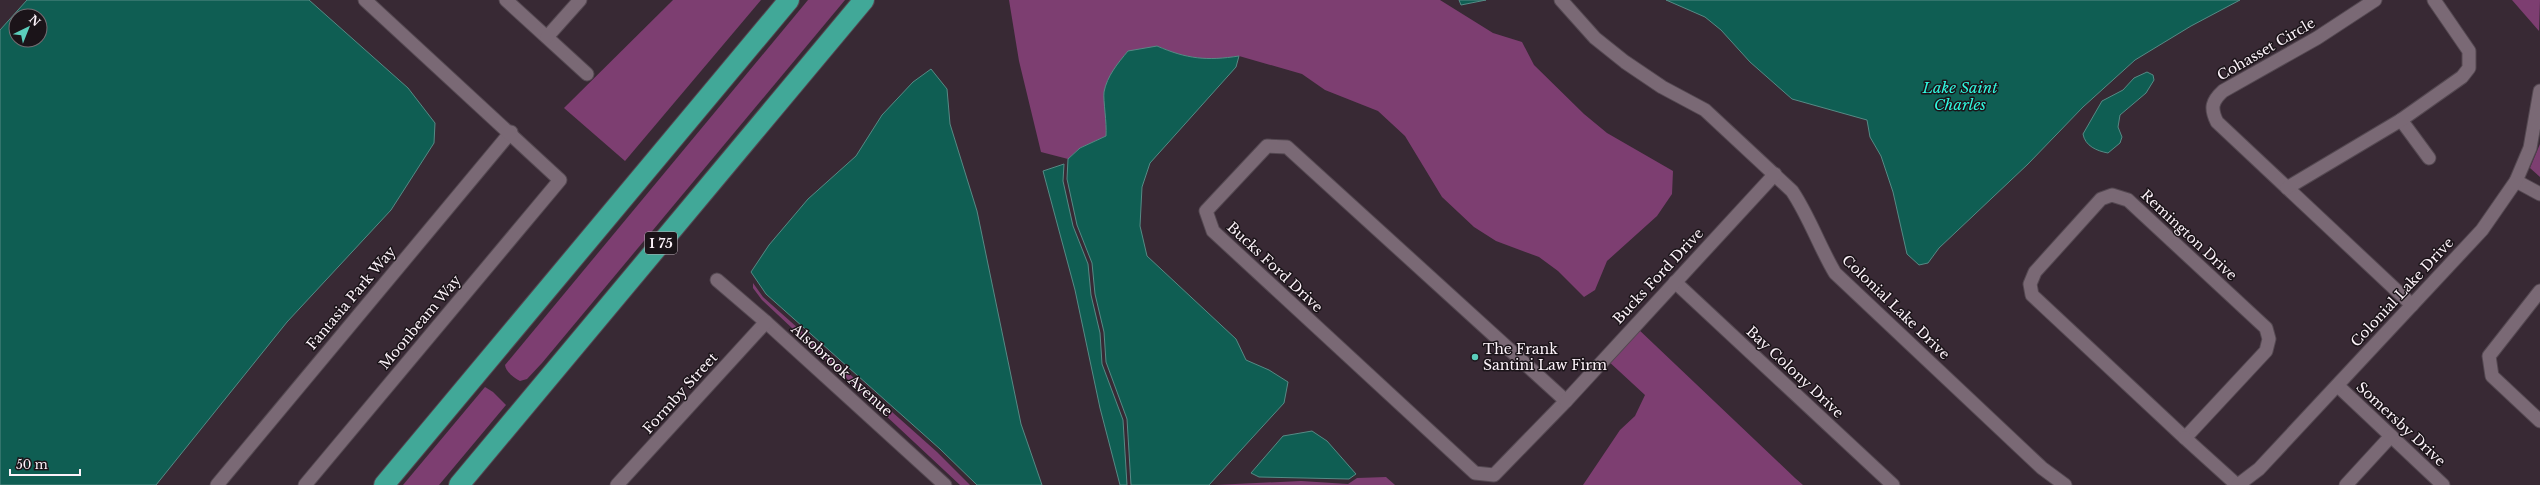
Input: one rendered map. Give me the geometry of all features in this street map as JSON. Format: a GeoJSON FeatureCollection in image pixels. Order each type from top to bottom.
{"type":"FeatureCollection","features":[{"type":"Feature","properties":{"kind":"highway"},"geometry":{"type":"LineString","coordinates":[[384,485],[789,0]]}},
{"type":"Feature","properties":{"kind":"highway","name":"I 75"},"geometry":{"type":"LineString","coordinates":[[459,485],[864,0]]}},
{"type":"Feature","properties":{"kind":"street"},"geometry":{"type":"LineString","coordinates":[[365,0],[510,132]]}},
{"type":"Feature","properties":{"kind":"street"},"geometry":{"type":"LineString","coordinates":[[506,0],[587,74]]}},
{"type":"Feature","properties":{"kind":"street"},"geometry":{"type":"LineString","coordinates":[[546,37],[580,0]]}},
{"type":"Feature","properties":{"kind":"street","name":"Colonial Lake Drive"},"geometry":{"type":"LineString","coordinates":[[1561,0],[1595,38],[1625,62],[1662,87],[1705,110],[1775,174],[1792,191],[1803,207],[1823,253],[1835,273],[2042,468],[2065,485]]}},
{"type":"Feature","properties":{"kind":"street","name":"Cohasset Circle"},"geometry":{"type":"LineString","coordinates":[[2375,0],[2317,38],[2222,91],[2213,100],[2212,112],[2217,122],[2412,305]]}},
{"type":"Feature","properties":{"kind":"street"},"geometry":{"type":"LineString","coordinates":[[2287,188],[2401,120],[2462,77],[2469,68],[2469,51],[2434,0]]}},
{"type":"Feature","properties":{"kind":"street","name":"Colonial Lake Drive"},"geometry":{"type":"LineString","coordinates":[[2238,485],[2259,468],[2338,386],[2482,230],[2516,181],[2530,148],[2540,91]]}},
{"type":"Feature","properties":{"kind":"street"},"geometry":{"type":"LineString","coordinates":[[2401,120],[2429,158]]}},
{"type":"Feature","properties":{"kind":"street","name":"Moonbeam Way"},"geometry":{"type":"LineString","coordinates":[[305,485],[560,180],[510,132]]}},
{"type":"Feature","properties":{"kind":"street","name":"Fantasia Park Way"},"geometry":{"type":"LineString","coordinates":[[216,485],[510,132]]}},
{"type":"Feature","properties":{"kind":"street","name":"Bucks Ford Drive"},"geometry":{"type":"LineString","coordinates":[[1566,401],[1286,147],[1267,146],[1206,211],[1213,231],[1475,473],[1494,475],[1566,401],[1775,174]]}},
{"type":"Feature","properties":{"kind":"street"},"geometry":{"type":"LineString","coordinates":[[2516,181],[2540,194]]}},
{"type":"Feature","properties":{"kind":"street","name":"Remington Drive"},"geometry":{"type":"LineString","coordinates":[[2185,438],[2266,351],[2269,339],[2266,328],[2128,200],[2112,195],[2101,199],[2035,272],[2030,284],[2032,295],[2185,438],[2238,485]]}},
{"type":"Feature","properties":{"kind":"street","name":"Alsobrook Avenue"},"geometry":{"type":"LineString","coordinates":[[717,280],[766,322],[945,485]]}},
{"type":"Feature","properties":{"kind":"street","name":"Bay Colony Drive"},"geometry":{"type":"LineString","coordinates":[[1675,282],[1893,485]]}},
{"type":"Feature","properties":{"kind":"street"},"geometry":{"type":"LineString","coordinates":[[2540,291],[2489,356],[2492,376],[2540,421]]}},
{"type":"Feature","properties":{"kind":"street","name":"Formby Street"},"geometry":{"type":"LineString","coordinates":[[617,485],[766,322]]}},
{"type":"Feature","properties":{"kind":"street","name":"Somersby Drive"},"geometry":{"type":"LineString","coordinates":[[2338,386],[2443,485]]}},
{"type":"Feature","properties":{"kind":"street"},"geometry":{"type":"LineString","coordinates":[[2346,485],[2391,436]]}},
{"type":"Feature","properties":{"kind":"shaded area"},"geometry":{"type":"Polygon","coordinates":[[[673,0],[761,0],[625,161],[564,108],[673,0]]]}},
{"type":"Feature","properties":{"kind":"shaded area"},"geometry":{"type":"Polygon","coordinates":[[[808,0],[845,0],[542,363],[527,379],[520,381],[513,376],[507,370],[505,365],[808,0]]]}},
{"type":"Feature","properties":{"kind":"shaded area"},"geometry":{"type":"Polygon","coordinates":[[[1009,0],[1440,0],[1493,33],[1522,42],[1534,65],[1584,114],[1607,133],[1673,171],[1672,194],[1657,216],[1607,261],[1595,290],[1584,297],[1558,271],[1539,257],[1496,241],[1474,227],[1442,197],[1405,136],[1378,111],[1325,90],[1302,74],[1239,56],[1215,60],[1182,56],[1157,46],[1104,92],[1107,119],[1106,136],[1080,148],[1068,159],[1041,152],[1019,61],[1009,0]]]}},
{"type":"Feature","properties":{"kind":"shaded area"},"geometry":{"type":"Polygon","coordinates":[[[2512,0],[2540,0],[2539,31],[2512,0]]]}},
{"type":"Feature","properties":{"kind":"shaded area"},"geometry":{"type":"Polygon","coordinates":[[[2540,144],[2540,177],[2530,168],[2540,144]]]}},
{"type":"Feature","properties":{"kind":"shaded area"},"geometry":{"type":"Polygon","coordinates":[[[753,283],[763,297],[937,452],[970,485],[960,485],[762,300],[753,288],[753,283]]]}},
{"type":"Feature","properties":{"kind":"shaded area"},"geometry":{"type":"Polygon","coordinates":[[[1636,327],[1803,485],[1583,485],[1620,430],[1635,416],[1645,395],[1606,359],[1636,327]]]}},
{"type":"Feature","properties":{"kind":"shaded area"},"geometry":{"type":"Polygon","coordinates":[[[485,387],[493,392],[506,405],[439,485],[403,485],[485,387]]]}},
{"type":"Feature","properties":{"kind":"shaded area"},"geometry":{"type":"Polygon","coordinates":[[[1386,477],[1395,485],[1214,485],[1301,481],[1348,484],[1357,478],[1386,477]]]}},
{"type":"Feature","properties":{"kind":"water"},"geometry":{"type":"Polygon","coordinates":[[[27,0],[309,0],[408,88],[435,123],[434,143],[391,210],[287,322],[156,485],[0,485],[0,30],[8,21],[8,48],[48,48],[48,8],[20,8],[27,0]]]}},
{"type":"Feature","properties":{"kind":"water"},"geometry":{"type":"Polygon","coordinates":[[[1459,0],[1486,0],[1461,5],[1459,0]]]}},
{"type":"Feature","properties":{"kind":"water","name":"Lake Saint Charles"},"geometry":{"type":"Polygon","coordinates":[[[1666,0],[2240,0],[2191,26],[2135,60],[2083,107],[2028,164],[1939,248],[1928,263],[1919,265],[1907,254],[1893,192],[1881,156],[1870,137],[1867,120],[1792,99],[1750,62],[1721,30],[1705,17],[1666,0]]]}},
{"type":"Feature","properties":{"kind":"water"},"geometry":{"type":"Polygon","coordinates":[[[1157,46],[1178,54],[1197,58],[1228,58],[1239,56],[1236,67],[1150,163],[1142,187],[1140,226],[1147,256],[1236,339],[1246,360],[1269,370],[1288,382],[1284,403],[1209,485],[1131,485],[1127,419],[1106,362],[1104,332],[1095,294],[1092,263],[1077,225],[1067,179],[1068,159],[1080,148],[1106,136],[1104,92],[1105,86],[1113,70],[1128,51],[1157,46]]]}},
{"type":"Feature","properties":{"kind":"water"},"geometry":{"type":"Polygon","coordinates":[[[931,69],[947,89],[950,124],[977,211],[1021,424],[1042,485],[977,485],[940,449],[766,294],[751,272],[769,245],[808,199],[856,156],[882,115],[913,82],[931,69]]]}},
{"type":"Feature","properties":{"kind":"water"},"geometry":{"type":"Polygon","coordinates":[[[2147,72],[2153,75],[2154,80],[2146,93],[2120,115],[2118,127],[2122,137],[2120,143],[2108,153],[2100,151],[2089,145],[2083,134],[2102,101],[2123,90],[2134,78],[2147,72]]]}},
{"type":"Feature","properties":{"kind":"water"},"geometry":{"type":"Polygon","coordinates":[[[1064,164],[1063,181],[1073,226],[1088,264],[1091,295],[1100,333],[1102,364],[1123,420],[1127,485],[1120,485],[1100,408],[1075,290],[1043,171],[1064,164]]]}},
{"type":"Feature","properties":{"kind":"water"},"geometry":{"type":"Polygon","coordinates":[[[1312,431],[1327,441],[1356,474],[1349,479],[1259,477],[1251,473],[1283,436],[1312,431]]]}},
{"type":"Feature","properties":{"kind":"place","name":"The Frank Santini Law Firm"},"geometry":{"type":"Point","coordinates":[1475,357]}}]}
